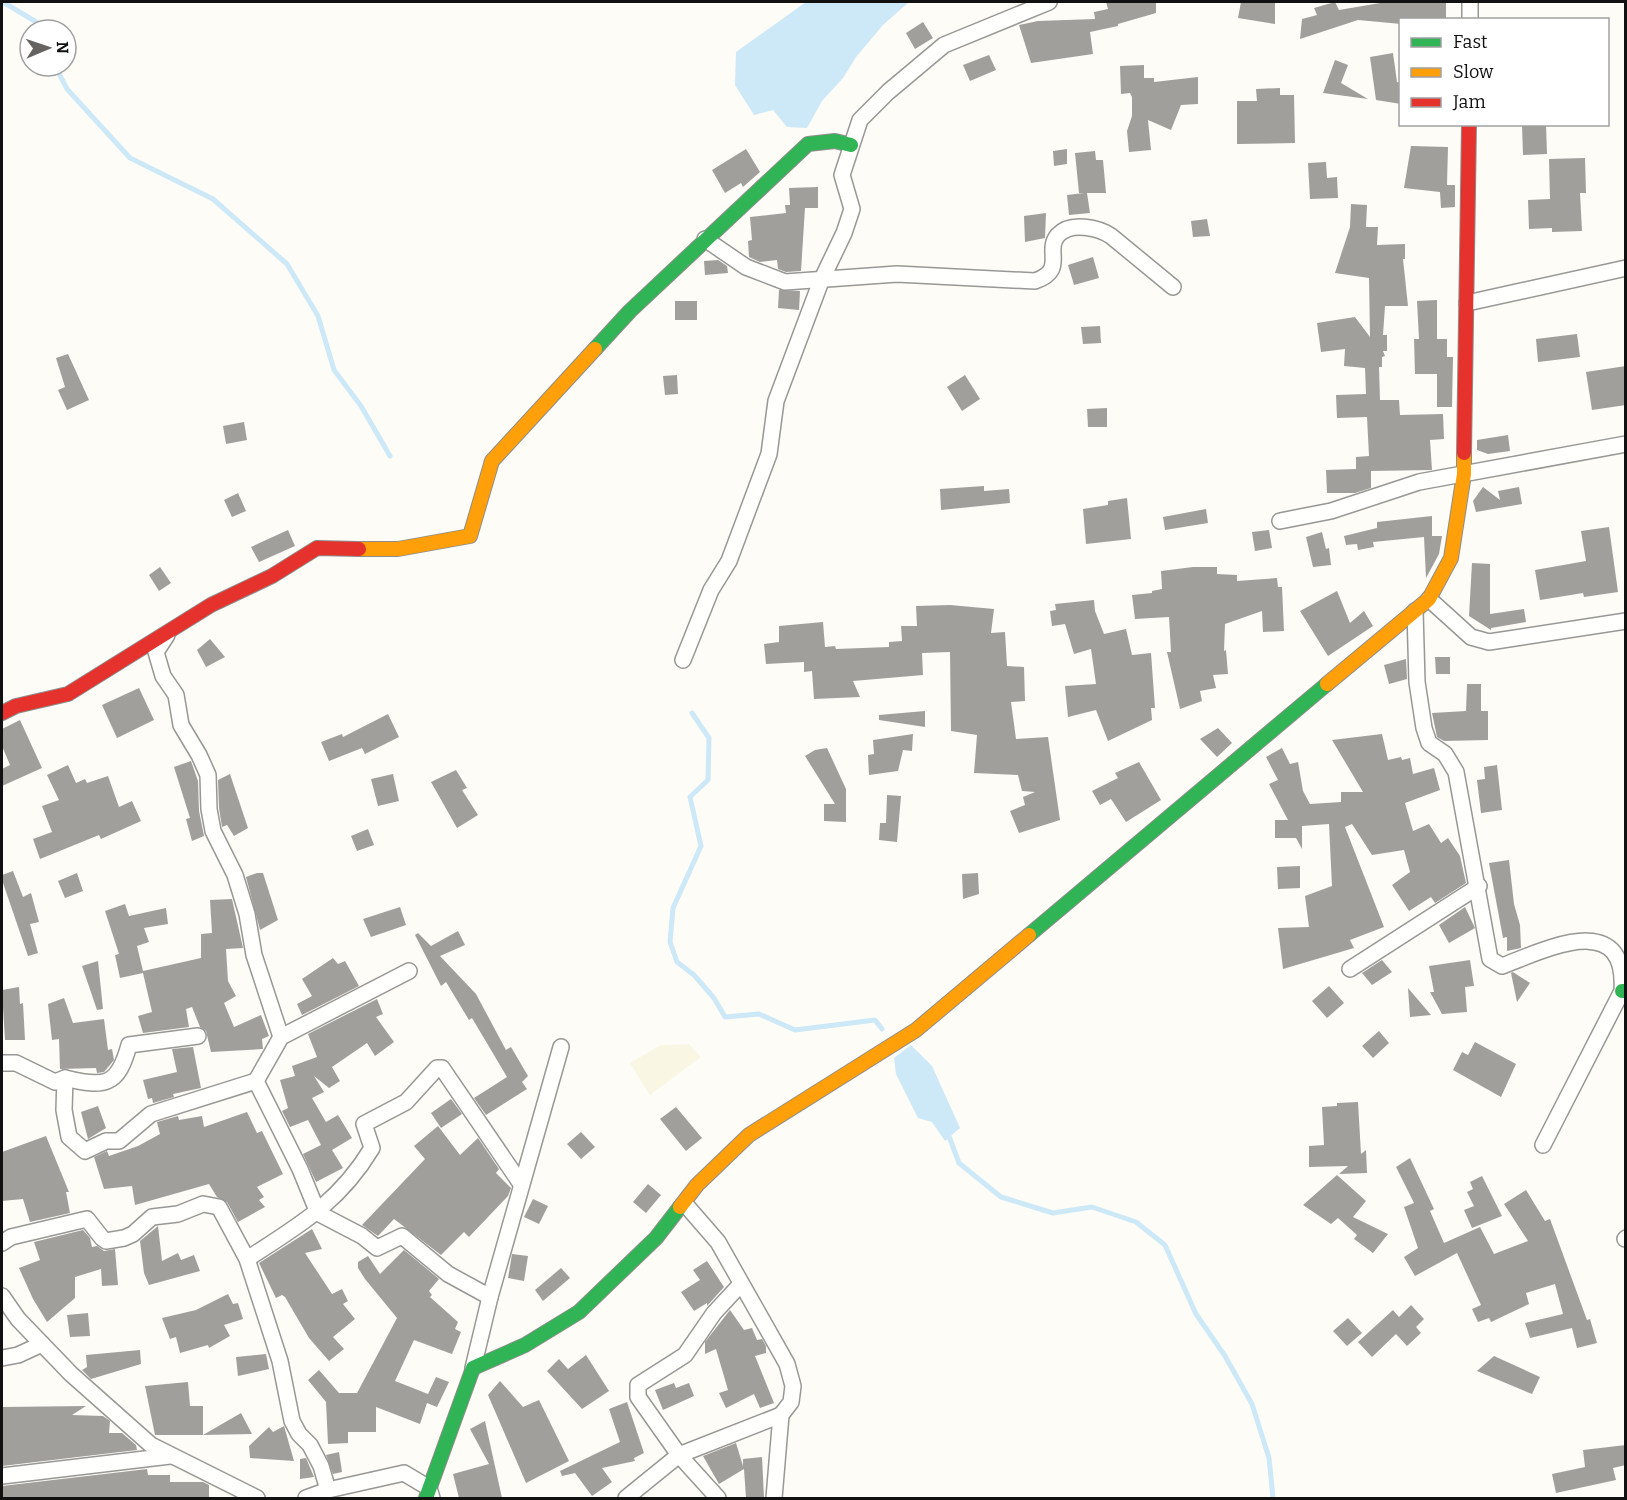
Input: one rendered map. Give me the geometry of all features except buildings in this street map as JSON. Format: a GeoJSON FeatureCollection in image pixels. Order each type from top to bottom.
{"type":"FeatureCollection","features":[{"type":"Feature","properties":{"kind":"street"},"geometry":{"type":"LineString","coordinates":[[683,660],[711,590],[729,561],[768,454],[776,401],[821,281],[844,233],[852,209],[842,175],[860,120],[944,45],[1049,2]]}},
{"type":"Feature","properties":{"kind":"street"},"geometry":{"type":"LineString","coordinates":[[1470,2],[1470,18]]}},
{"type":"Feature","properties":{"kind":"street"},"geometry":{"type":"LineString","coordinates":[[473,1368],[525,1345],[579,1312],[656,1238],[716,1165],[749,1135],[916,1030],[1429,599],[1450,558],[1464,474],[1469,126]]}},
{"type":"Feature","properties":{"kind":"street"},"geometry":{"type":"LineString","coordinates":[[2,713],[16,706],[68,694],[211,605],[272,576],[317,548],[398,549],[470,536],[492,461],[630,311],[808,144],[835,141],[851,145]]}},
{"type":"Feature","properties":{"kind":"street"},"geometry":{"type":"LineString","coordinates":[[705,239],[746,267],[784,282],[897,274],[1035,281],[1051,272],[1054,265],[1055,242],[1059,234],[1083,227],[1100,229],[1173,287]]}},
{"type":"Feature","properties":{"kind":"street"},"geometry":{"type":"LineString","coordinates":[[1467,303],[1626,268]]}},
{"type":"Feature","properties":{"kind":"street"},"geometry":{"type":"LineString","coordinates":[[1280,521],[1331,511],[1419,482],[1626,444]]}},
{"type":"Feature","properties":{"kind":"street"},"geometry":{"type":"LineString","coordinates":[[1429,599],[1472,637],[1489,642],[1626,621]]}},
{"type":"Feature","properties":{"kind":"street"},"geometry":{"type":"LineString","coordinates":[[1415,611],[1417,681],[1424,728],[1429,743],[1445,754],[1456,772],[1479,886],[1490,959],[1502,966],[1581,941],[1598,941],[1610,945],[1619,954],[1625,970],[1624,991],[1543,1145]]}},
{"type":"Feature","properties":{"kind":"street"},"geometry":{"type":"LineString","coordinates":[[169,633],[156,652],[163,676],[176,695],[181,725],[200,755],[208,775],[209,809],[213,831],[235,875],[247,914],[254,955],[281,1037]]}},
{"type":"Feature","properties":{"kind":"street"},"geometry":{"type":"LineString","coordinates":[[1350,969],[1479,886]]}},
{"type":"Feature","properties":{"kind":"street"},"geometry":{"type":"LineString","coordinates":[[66,1078],[64,1110],[69,1137],[85,1151],[106,1142],[119,1141],[151,1114],[256,1081],[281,1037],[409,971]]}},
{"type":"Feature","properties":{"kind":"street"},"geometry":{"type":"LineString","coordinates":[[2,1063],[16,1063],[56,1082],[66,1078],[91,1085],[110,1081],[122,1070],[129,1045],[198,1036]]}},
{"type":"Feature","properties":{"kind":"street"},"geometry":{"type":"LineString","coordinates":[[306,1498],[328,1490],[404,1473],[429,1495],[473,1368],[490,1298],[515,1217],[521,1184],[561,1047]]}},
{"type":"Feature","properties":{"kind":"street"},"geometry":{"type":"LineString","coordinates":[[247,1259],[318,1213],[336,1196],[372,1148],[364,1124],[406,1102],[422,1082],[440,1068],[521,1184]]}},
{"type":"Feature","properties":{"kind":"street"},"geometry":{"type":"LineString","coordinates":[[256,1081],[300,1169],[318,1213],[362,1236],[377,1248],[402,1236],[448,1274],[490,1298]]}},
{"type":"Feature","properties":{"kind":"street"},"geometry":{"type":"LineString","coordinates":[[2,1243],[11,1237],[87,1218],[102,1238],[106,1241],[116,1241],[133,1234],[152,1217],[178,1214],[203,1204],[212,1204],[224,1214],[247,1259],[280,1361],[292,1422],[299,1434],[310,1445],[321,1466],[328,1490]]}},
{"type":"Feature","properties":{"kind":"street"},"geometry":{"type":"LineString","coordinates":[[626,1498],[679,1455],[781,1415],[791,1402],[793,1386],[787,1364],[740,1285],[718,1242],[685,1204]]}},
{"type":"Feature","properties":{"kind":"street"},"geometry":{"type":"LineString","coordinates":[[718,1498],[679,1455],[638,1396],[638,1385],[685,1355],[714,1312],[740,1285]]}},
{"type":"Feature","properties":{"kind":"street"},"geometry":{"type":"LineString","coordinates":[[2,1296],[18,1319],[71,1374],[151,1444],[170,1456],[257,1498]]}},
{"type":"Feature","properties":{"kind":"street"},"geometry":{"type":"LineString","coordinates":[[2,1358],[18,1355],[42,1344]]}},
{"type":"Feature","properties":{"kind":"street"},"geometry":{"type":"LineString","coordinates":[[774,1498],[781,1415]]}},
{"type":"Feature","properties":{"kind":"street"},"geometry":{"type":"LineString","coordinates":[[2,1476],[170,1456]]}},
{"type":"Feature","properties":{"kind":"shaded area"},"geometry":{"type":"Polygon","coordinates":[[[689,1044],[701,1057],[650,1095],[630,1063],[661,1045],[689,1044]]]}},
{"type":"Feature","properties":{"kind":"water"},"geometry":{"type":"Polygon","coordinates":[[[806,2],[909,2],[883,25],[856,57],[843,78],[822,101],[807,128],[787,127],[773,110],[754,115],[735,85],[736,52],[806,2]]]}},
{"type":"Feature","properties":{"kind":"water"},"geometry":{"type":"Polygon","coordinates":[[[911,1045],[932,1066],[960,1128],[945,1141],[932,1122],[918,1118],[896,1074],[894,1058],[911,1045]]]}},
{"type":"Feature","properties":{"kind":"waterway"},"geometry":{"type":"LineString","coordinates":[[3,2],[30,18]]}},
{"type":"Feature","properties":{"kind":"waterway"},"geometry":{"type":"LineString","coordinates":[[61,78],[67,89],[130,158],[213,199],[287,264],[318,316],[334,370],[361,406],[390,456]]}},
{"type":"Feature","properties":{"kind":"waterway"},"geometry":{"type":"LineString","coordinates":[[692,713],[709,738],[708,780],[690,797],[701,846],[673,908],[670,942],[677,962],[694,975],[714,998],[725,1017],[759,1014],[795,1030],[875,1020],[882,1029]]}},
{"type":"Feature","properties":{"kind":"waterway"},"geometry":{"type":"LineString","coordinates":[[947,1131],[959,1163],[1001,1197],[1053,1213],[1092,1207],[1136,1222],[1165,1245],[1196,1314],[1225,1356],[1252,1404],[1269,1458],[1273,1498]]}},
{"type":"Feature","properties":{"kind":"traffic: fast"},"geometry":{"type":"LineString","coordinates":[[595,349],[630,311],[808,144],[835,141],[851,145]]}},
{"type":"Feature","properties":{"kind":"traffic: fast"},"geometry":{"type":"LineString","coordinates":[[1029,935],[1327,684]]}},
{"type":"Feature","properties":{"kind":"traffic: fast"},"geometry":{"type":"LineString","coordinates":[[426,1498],[473,1368],[525,1345],[579,1312],[656,1238],[680,1207]]}},
{"type":"Feature","properties":{"kind":"traffic: slow"},"geometry":{"type":"LineString","coordinates":[[359,549],[398,549],[470,536],[492,461],[595,349]]}},
{"type":"Feature","properties":{"kind":"traffic: slow"},"geometry":{"type":"LineString","coordinates":[[1327,684],[1429,599],[1451,558],[1464,474],[1464,453]]}},
{"type":"Feature","properties":{"kind":"traffic: slow"},"geometry":{"type":"LineString","coordinates":[[680,1207],[697,1185],[749,1135],[916,1030],[1029,935]]}},
{"type":"Feature","properties":{"kind":"traffic: jam"},"geometry":{"type":"LineString","coordinates":[[1464,453],[1469,126]]}},
{"type":"Feature","properties":{"kind":"traffic: jam"},"geometry":{"type":"LineString","coordinates":[[2,713],[16,706],[68,694],[211,605],[272,576],[317,548],[359,549]]}}]}
